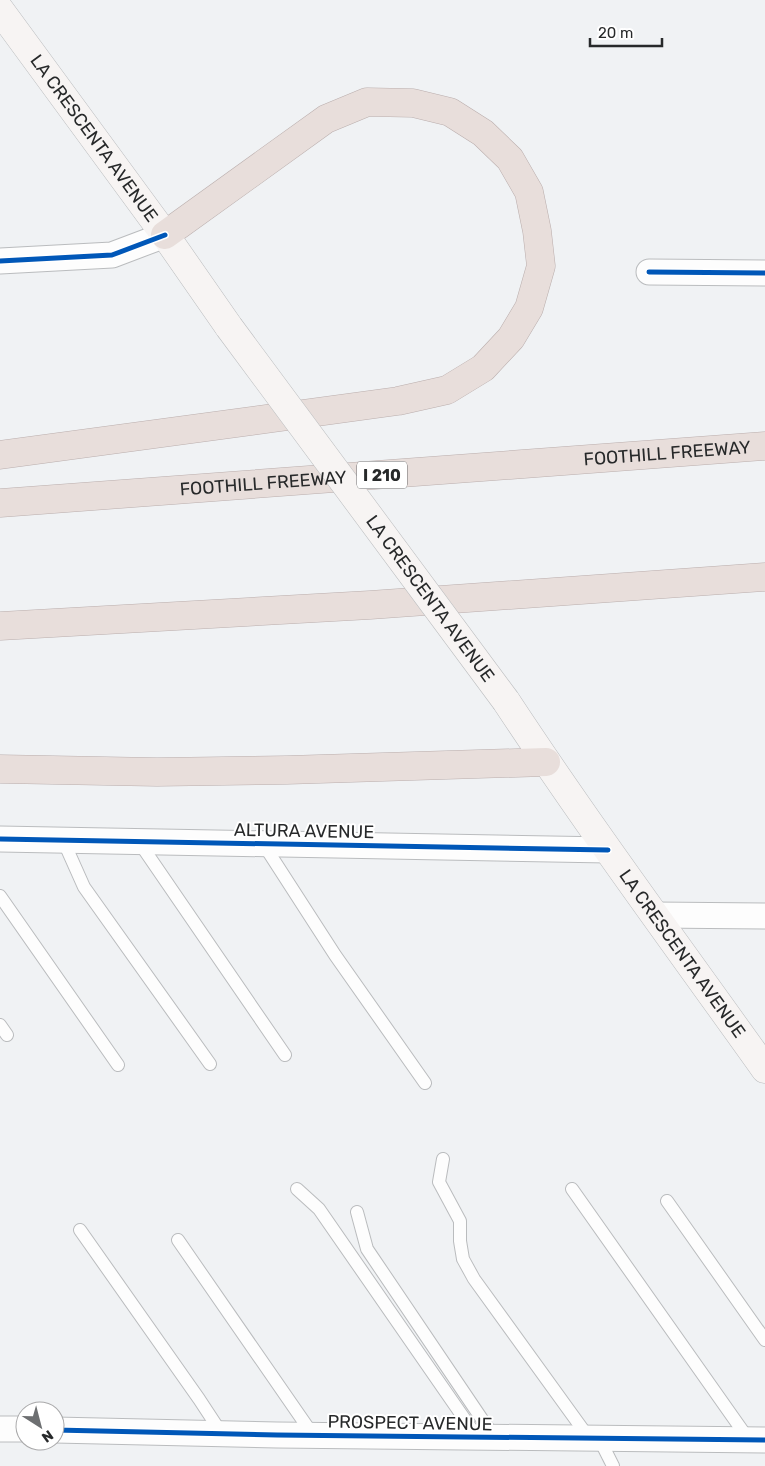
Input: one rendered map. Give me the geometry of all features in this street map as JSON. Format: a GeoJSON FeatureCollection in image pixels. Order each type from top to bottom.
{"type":"FeatureCollection","features":[{"type":"Feature","properties":{"kind":"highway"},"geometry":{"type":"LineString","coordinates":[[0,455],[398,401],[447,390],[483,368],[511,338],[529,308],[541,266],[537,231],[529,192],[510,159],[483,132],[450,112],[413,103],[368,102],[326,119],[165,235]]}},
{"type":"Feature","properties":{"kind":"highway","name":"FOOTHILL FREEWAY"},"geometry":{"type":"LineString","coordinates":[[0,503],[765,446]]}},
{"type":"Feature","properties":{"kind":"highway"},"geometry":{"type":"LineString","coordinates":[[0,626],[370,605],[765,576]]}},
{"type":"Feature","properties":{"kind":"highway"},"geometry":{"type":"LineString","coordinates":[[0,769],[157,772],[546,762]]}},
{"type":"Feature","properties":{"kind":"main road","name":"LA CRESCENTA AVENUE"},"geometry":{"type":"LineString","coordinates":[[0,10],[165,235],[229,327],[506,701],[546,762],[765,1069]]}},
{"type":"Feature","properties":{"kind":"street"},"geometry":{"type":"LineString","coordinates":[[0,261],[112,255],[165,235]]}},
{"type":"Feature","properties":{"kind":"street"},"geometry":{"type":"LineString","coordinates":[[650,272],[765,273]]}},
{"type":"Feature","properties":{"kind":"street","name":"ALTURA AVENUE"},"geometry":{"type":"LineString","coordinates":[[0,839],[608,850]]}},
{"type":"Feature","properties":{"kind":"street"},"geometry":{"type":"LineString","coordinates":[[655,915],[765,916]]}},
{"type":"Feature","properties":{"kind":"street"},"geometry":{"type":"LineString","coordinates":[[0,1429],[15,1430]]}},
{"type":"Feature","properties":{"kind":"street","name":"PROSPECT AVENUE"},"geometry":{"type":"LineString","coordinates":[[65,1430],[314,1436],[757,1440]]}},
{"type":"Feature","properties":{"kind":"lane"},"geometry":{"type":"LineString","coordinates":[[63,840],[84,887],[210,1064]]}},
{"type":"Feature","properties":{"kind":"lane"},"geometry":{"type":"LineString","coordinates":[[139,842],[285,1055]]}},
{"type":"Feature","properties":{"kind":"lane"},"geometry":{"type":"LineString","coordinates":[[264,845],[335,955],[425,1083]]}},
{"type":"Feature","properties":{"kind":"lane"},"geometry":{"type":"LineString","coordinates":[[0,896],[118,1064]]}},
{"type":"Feature","properties":{"kind":"lane"},"geometry":{"type":"LineString","coordinates":[[443,1159],[439,1182],[460,1221],[460,1241],[463,1259],[474,1279],[613,1466]]}},
{"type":"Feature","properties":{"kind":"lane"},"geometry":{"type":"LineString","coordinates":[[297,1189],[319,1209],[485,1437]]}},
{"type":"Feature","properties":{"kind":"lane"},"geometry":{"type":"LineString","coordinates":[[572,1190],[757,1440]]}},
{"type":"Feature","properties":{"kind":"lane"},"geometry":{"type":"LineString","coordinates":[[667,1201],[765,1340]]}},
{"type":"Feature","properties":{"kind":"lane"},"geometry":{"type":"LineString","coordinates":[[357,1212],[367,1249],[485,1437]]}},
{"type":"Feature","properties":{"kind":"lane"},"geometry":{"type":"LineString","coordinates":[[80,1230],[199,1398],[222,1434]]}},
{"type":"Feature","properties":{"kind":"lane"},"geometry":{"type":"LineString","coordinates":[[178,1240],[314,1436]]}},
{"type":"Feature","properties":{"kind":"cycle path"},"geometry":{"type":"LineString","coordinates":[[0,261],[112,255],[165,235]]}},
{"type":"Feature","properties":{"kind":"cycle path"},"geometry":{"type":"LineString","coordinates":[[649,272],[765,273]]}},
{"type":"Feature","properties":{"kind":"cycle path"},"geometry":{"type":"LineString","coordinates":[[0,839],[608,850]]}},
{"type":"Feature","properties":{"kind":"cycle path"},"geometry":{"type":"LineString","coordinates":[[65,1430],[277,1435],[765,1440]]}}]}
